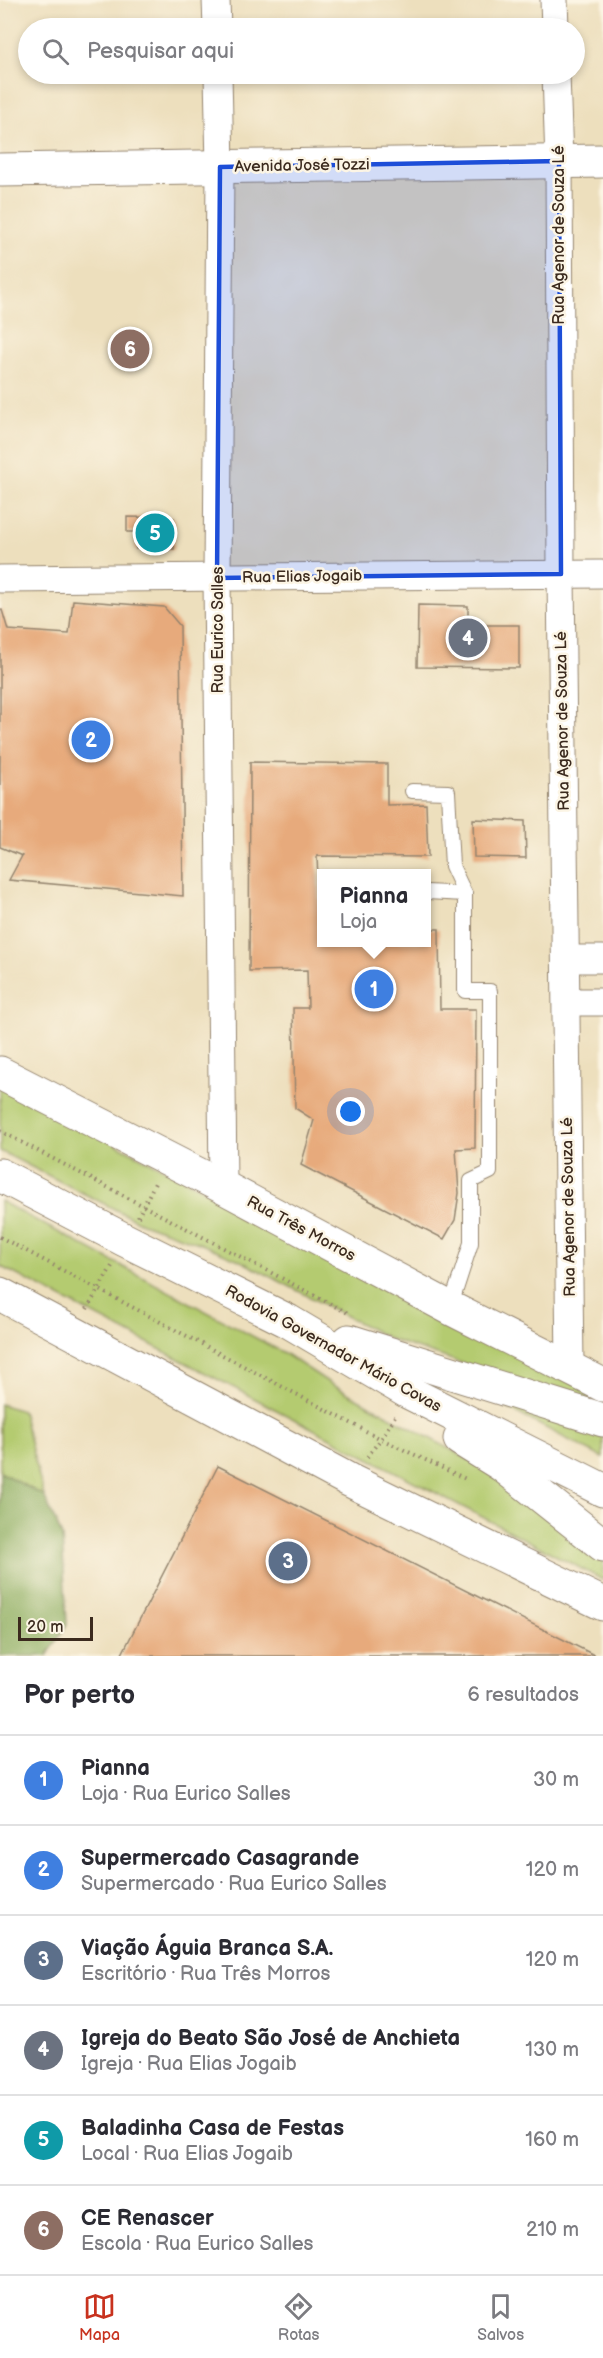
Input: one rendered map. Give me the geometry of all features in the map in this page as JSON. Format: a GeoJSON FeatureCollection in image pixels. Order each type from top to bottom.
{"type":"FeatureCollection","features":[{"type":"Feature","properties":{"kind":"main road","name":"Avenida José Tozzi"},"geometry":{"type":"LineString","coordinates":[[0,170],[603,160]]}},
{"type":"Feature","properties":{"kind":"main road","name":"Rua Três Morros"},"geometry":{"type":"LineString","coordinates":[[0,1073],[223,1187],[450,1308],[603,1385]]}},
{"type":"Feature","properties":{"kind":"main road","name":"Rodovia Governador Mário Covas"},"geometry":{"type":"LineString","coordinates":[[0,1175],[288,1321],[408,1392],[603,1490]]}},
{"type":"Feature","properties":{"kind":"main road"},"geometry":{"type":"LineString","coordinates":[[0,1294],[349,1480],[603,1604]]}},
{"type":"Feature","properties":{"kind":"main road"},"geometry":{"type":"LineString","coordinates":[[288,1321],[603,1420]]}},
{"type":"Feature","properties":{"kind":"main road"},"geometry":{"type":"LineString","coordinates":[[288,1321],[402,1403],[502,1465],[603,1545]]}},
{"type":"Feature","properties":{"kind":"street"},"geometry":{"type":"LineString","coordinates":[[216,0],[217,18]]}},
{"type":"Feature","properties":{"kind":"street"},"geometry":{"type":"LineString","coordinates":[[554,0],[555,18]]}},
{"type":"Feature","properties":{"kind":"street","name":"Rua Eurico Salles"},"geometry":{"type":"LineString","coordinates":[[218,84],[220,168],[217,578],[223,1187]]}},
{"type":"Feature","properties":{"kind":"street","name":"Rua Agenor de Souza Lé"},"geometry":{"type":"LineString","coordinates":[[556,84],[559,161],[570,1368]]}},
{"type":"Feature","properties":{"kind":"street","name":"Rua Elias Jogaib"},"geometry":{"type":"LineString","coordinates":[[0,579],[603,573]]}},
{"type":"Feature","properties":{"kind":"street"},"geometry":{"type":"LineString","coordinates":[[566,959],[603,959]]}},
{"type":"Feature","properties":{"kind":"street"},"geometry":{"type":"LineString","coordinates":[[567,1002],[603,1002]]}},
{"type":"Feature","properties":{"kind":"lane"},"geometry":{"type":"LineString","coordinates":[[412,791],[448,792],[452,866],[465,894],[465,991],[490,991],[490,1172],[471,1181],[471,1243],[450,1308]]}},
{"type":"Feature","properties":{"kind":"lane"},"geometry":{"type":"LineString","coordinates":[[431,892],[465,894]]}},
{"type":"Feature","properties":{"kind":"path"},"geometry":{"type":"LineString","coordinates":[[0,1131],[355,1317]]}},
{"type":"Feature","properties":{"kind":"path"},"geometry":{"type":"LineString","coordinates":[[0,1237],[381,1439],[473,1483]]}},
{"type":"Feature","properties":{"kind":"highlighted area"},"geometry":{"type":"Polygon","coordinates":[[[559,161],[561,574],[217,578],[220,167],[559,161]]]}},
{"type":"Feature","properties":{"kind":"green space"},"geometry":{"type":"Polygon","coordinates":[[[0,1084],[603,1397],[603,1410],[392,1340],[237,1259],[142,1223],[0,1151],[0,1084]]]}},
{"type":"Feature","properties":{"kind":"green space"},"geometry":{"type":"Polygon","coordinates":[[[0,1201],[284,1353],[331,1384],[506,1480],[603,1555],[603,1580],[0,1266],[0,1201]]]}},
{"type":"Feature","properties":{"kind":"green space"},"geometry":{"type":"Polygon","coordinates":[[[471,1389],[603,1429],[603,1458],[471,1389]]]}},
{"type":"Feature","properties":{"kind":"green space"},"geometry":{"type":"Polygon","coordinates":[[[0,1404],[22,1411],[44,1496],[0,1472],[0,1404]]]}},
{"type":"Feature","properties":{"kind":"green space"},"geometry":{"type":"Polygon","coordinates":[[[0,1472],[44,1496],[62,1536],[67,1624],[47,1656],[0,1656],[0,1472]]]}},
{"type":"Feature","properties":{"kind":"building"},"geometry":{"type":"Polygon","coordinates":[[[127,517],[174,518],[174,549],[136,549],[136,532],[127,532],[127,517]]]}},
{"type":"Feature","properties":{"kind":"building"},"geometry":{"type":"Polygon","coordinates":[[[73,600],[164,607],[180,626],[183,896],[9,880],[22,856],[0,847],[0,610],[2,610],[8,630],[69,634],[73,600]]]}},
{"type":"Feature","properties":{"kind":"building"},"geometry":{"type":"Polygon","coordinates":[[[418,605],[468,606],[468,625],[519,625],[519,668],[417,667],[418,605]]]}},
{"type":"Feature","properties":{"kind":"building"},"geometry":{"type":"Polygon","coordinates":[[[250,762],[387,764],[387,805],[426,804],[428,857],[317,856],[317,947],[431,947],[431,929],[439,929],[440,1009],[476,1009],[475,1148],[456,1149],[459,1193],[455,1220],[444,1239],[301,1165],[314,1120],[295,1108],[293,1008],[308,1008],[307,970],[249,971],[250,762]]]}},
{"type":"Feature","properties":{"kind":"building"},"geometry":{"type":"Polygon","coordinates":[[[473,819],[525,821],[526,858],[474,857],[473,819]]]}},
{"type":"Feature","properties":{"kind":"building"},"geometry":{"type":"Polygon","coordinates":[[[218,1466],[596,1656],[121,1656],[218,1466]]]}},
{"type":"Feature","properties":{"kind":"place","name":"CE Renascer"},"geometry":{"type":"Point","coordinates":[130,349]}},
{"type":"Feature","properties":{"kind":"place","name":"Baladinha Casa de Festas"},"geometry":{"type":"Point","coordinates":[155,533]}},
{"type":"Feature","properties":{"kind":"place","name":"Igreja do Beato São José de Anchieta"},"geometry":{"type":"Point","coordinates":[468,638]}},
{"type":"Feature","properties":{"kind":"place","name":"Supermercado Casagrande"},"geometry":{"type":"Point","coordinates":[91,740]}},
{"type":"Feature","properties":{"kind":"place","name":"Pianna"},"geometry":{"type":"Point","coordinates":[374,989]}},
{"type":"Feature","properties":{"kind":"place","name":"Viação Águia Branca S.A."},"geometry":{"type":"Point","coordinates":[288,1561]}}]}
